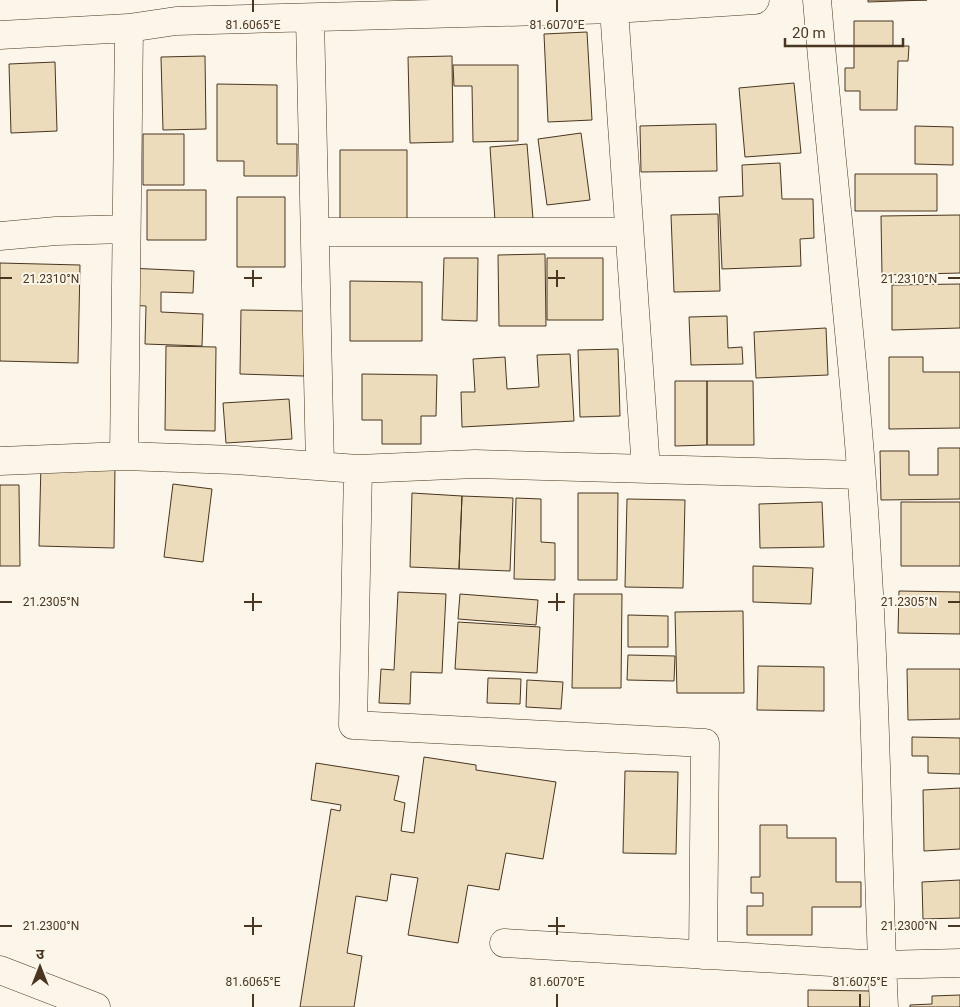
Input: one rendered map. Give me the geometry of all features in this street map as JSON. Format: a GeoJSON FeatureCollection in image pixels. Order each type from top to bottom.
{"type":"FeatureCollection","features":[{"type":"Feature","properties":{"kind":"street"},"geometry":{"type":"LineString","coordinates":[[0,35],[129,28],[176,22],[310,18],[492,6],[614,8],[755,0]]}},
{"type":"Feature","properties":{"kind":"street"},"geometry":{"type":"LineString","coordinates":[[817,0],[849,321],[868,576],[884,1007]]}},
{"type":"Feature","properties":{"kind":"street"},"geometry":{"type":"LineString","coordinates":[[614,8],[646,469]]}},
{"type":"Feature","properties":{"kind":"street"},"geometry":{"type":"LineString","coordinates":[[310,18],[320,466]]}},
{"type":"Feature","properties":{"kind":"street"},"geometry":{"type":"LineString","coordinates":[[124,456],[129,28]]}},
{"type":"Feature","properties":{"kind":"street"},"geometry":{"type":"LineString","coordinates":[[0,236],[56,230],[126,229]]}},
{"type":"Feature","properties":{"kind":"street"},"geometry":{"type":"LineString","coordinates":[[316,232],[629,232]]}},
{"type":"Feature","properties":{"kind":"street"},"geometry":{"type":"LineString","coordinates":[[0,461],[124,456],[236,460],[358,469],[475,464],[861,475]]}},
{"type":"Feature","properties":{"kind":"street"},"geometry":{"type":"LineString","coordinates":[[358,469],[353,725],[705,743],[703,955]]}},
{"type":"Feature","properties":{"kind":"street"},"geometry":{"type":"LineString","coordinates":[[504,943],[882,965],[960,964]]}},
{"type":"Feature","properties":{"kind":"street"},"geometry":{"type":"LineString","coordinates":[[0,970],[96,1007]]}},
{"type":"Feature","properties":{"kind":"building"},"geometry":{"type":"Polygon","coordinates":[[[868,0],[927,0],[868,2],[868,0]]]}},
{"type":"Feature","properties":{"kind":"building"},"geometry":{"type":"Polygon","coordinates":[[[854,21],[893,21],[893,46],[909,46],[908,61],[898,61],[897,110],[860,110],[860,91],[845,91],[845,68],[854,68],[854,21]]]}},
{"type":"Feature","properties":{"kind":"building"},"geometry":{"type":"Polygon","coordinates":[[[587,32],[592,120],[548,122],[544,34],[587,32]]]}},
{"type":"Feature","properties":{"kind":"building"},"geometry":{"type":"Polygon","coordinates":[[[205,56],[206,129],[163,130],[161,57],[205,56]]]}},
{"type":"Feature","properties":{"kind":"building"},"geometry":{"type":"Polygon","coordinates":[[[452,56],[453,142],[410,143],[408,57],[452,56]]]}},
{"type":"Feature","properties":{"kind":"building"},"geometry":{"type":"Polygon","coordinates":[[[55,62],[57,131],[11,133],[9,64],[55,62]]]}},
{"type":"Feature","properties":{"kind":"building"},"geometry":{"type":"Polygon","coordinates":[[[453,65],[518,65],[518,141],[473,142],[472,86],[454,86],[453,65]]]}},
{"type":"Feature","properties":{"kind":"building"},"geometry":{"type":"Polygon","coordinates":[[[794,83],[801,153],[745,157],[739,88],[794,83]]]}},
{"type":"Feature","properties":{"kind":"building"},"geometry":{"type":"Polygon","coordinates":[[[217,84],[277,85],[277,144],[297,144],[297,176],[244,176],[244,161],[217,161],[217,84]]]}},
{"type":"Feature","properties":{"kind":"building"},"geometry":{"type":"Polygon","coordinates":[[[716,124],[717,171],[641,172],[640,126],[716,124]]]}},
{"type":"Feature","properties":{"kind":"building"},"geometry":{"type":"Polygon","coordinates":[[[915,126],[953,127],[953,165],[915,164],[915,126]]]}},
{"type":"Feature","properties":{"kind":"building"},"geometry":{"type":"Polygon","coordinates":[[[581,133],[590,200],[547,205],[538,139],[581,133]]]}},
{"type":"Feature","properties":{"kind":"building"},"geometry":{"type":"Polygon","coordinates":[[[143,134],[184,134],[184,185],[143,185],[143,134]]]}},
{"type":"Feature","properties":{"kind":"building"},"geometry":{"type":"Polygon","coordinates":[[[527,144],[533,219],[495,221],[490,147],[527,144]]]}},
{"type":"Feature","properties":{"kind":"building"},"geometry":{"type":"Polygon","coordinates":[[[340,150],[407,150],[407,221],[340,221],[340,150]]]}},
{"type":"Feature","properties":{"kind":"building"},"geometry":{"type":"Polygon","coordinates":[[[780,163],[782,199],[813,199],[814,238],[800,239],[801,266],[722,269],[719,197],[743,196],[742,165],[780,163]]]}},
{"type":"Feature","properties":{"kind":"building"},"geometry":{"type":"Polygon","coordinates":[[[855,174],[937,174],[937,211],[855,211],[855,174]]]}},
{"type":"Feature","properties":{"kind":"building"},"geometry":{"type":"Polygon","coordinates":[[[147,190],[206,190],[206,240],[147,240],[147,190]]]}},
{"type":"Feature","properties":{"kind":"building"},"geometry":{"type":"Polygon","coordinates":[[[237,197],[285,197],[285,267],[237,267],[237,197]]]}},
{"type":"Feature","properties":{"kind":"building"},"geometry":{"type":"Polygon","coordinates":[[[718,214],[720,291],[674,292],[671,215],[718,214]]]}},
{"type":"Feature","properties":{"kind":"building"},"geometry":{"type":"Polygon","coordinates":[[[960,215],[960,273],[882,275],[881,216],[960,215]]]}},
{"type":"Feature","properties":{"kind":"building"},"geometry":{"type":"Polygon","coordinates":[[[545,254],[546,326],[499,326],[498,255],[545,254]]]}},
{"type":"Feature","properties":{"kind":"building"},"geometry":{"type":"Polygon","coordinates":[[[444,258],[478,258],[477,321],[442,320],[444,258]]]}},
{"type":"Feature","properties":{"kind":"building"},"geometry":{"type":"Polygon","coordinates":[[[547,258],[603,258],[603,320],[547,320],[547,258]]]}},
{"type":"Feature","properties":{"kind":"building"},"geometry":{"type":"Polygon","coordinates":[[[0,263],[80,265],[78,363],[0,361],[0,263]]]}},
{"type":"Feature","properties":{"kind":"building"},"geometry":{"type":"Polygon","coordinates":[[[128,268],[194,271],[193,293],[161,292],[161,312],[203,314],[202,346],[145,344],[146,306],[127,305],[128,268]]]}},
{"type":"Feature","properties":{"kind":"building"},"geometry":{"type":"Polygon","coordinates":[[[350,281],[422,282],[422,341],[350,341],[350,281]]]}},
{"type":"Feature","properties":{"kind":"building"},"geometry":{"type":"Polygon","coordinates":[[[960,284],[960,328],[892,330],[892,285],[960,284]]]}},
{"type":"Feature","properties":{"kind":"building"},"geometry":{"type":"Polygon","coordinates":[[[241,310],[306,311],[304,376],[240,374],[241,310]]]}},
{"type":"Feature","properties":{"kind":"building"},"geometry":{"type":"Polygon","coordinates":[[[727,316],[728,348],[742,347],[743,364],[691,365],[689,317],[727,316]]]}},
{"type":"Feature","properties":{"kind":"building"},"geometry":{"type":"Polygon","coordinates":[[[826,328],[828,375],[756,378],[754,332],[826,328]]]}},
{"type":"Feature","properties":{"kind":"building"},"geometry":{"type":"Polygon","coordinates":[[[166,346],[216,347],[215,431],[165,430],[166,346]]]}},
{"type":"Feature","properties":{"kind":"building"},"geometry":{"type":"Polygon","coordinates":[[[618,349],[620,416],[580,417],[578,350],[618,349]]]}},
{"type":"Feature","properties":{"kind":"building"},"geometry":{"type":"Polygon","coordinates":[[[570,354],[574,421],[462,427],[461,392],[475,392],[473,359],[505,357],[507,389],[539,387],[537,355],[570,354]]]}},
{"type":"Feature","properties":{"kind":"building"},"geometry":{"type":"Polygon","coordinates":[[[889,357],[923,357],[923,372],[960,372],[960,428],[889,429],[889,357]]]}},
{"type":"Feature","properties":{"kind":"building"},"geometry":{"type":"Polygon","coordinates":[[[362,374],[437,375],[436,416],[421,416],[421,444],[382,444],[382,420],[362,420],[362,374]]]}},
{"type":"Feature","properties":{"kind":"building"},"geometry":{"type":"Polygon","coordinates":[[[675,381],[707,381],[707,445],[675,446],[675,381]]]}},
{"type":"Feature","properties":{"kind":"building"},"geometry":{"type":"Polygon","coordinates":[[[707,381],[753,381],[754,445],[707,445],[707,381]]]}},
{"type":"Feature","properties":{"kind":"building"},"geometry":{"type":"Polygon","coordinates":[[[289,399],[292,439],[226,443],[223,403],[289,399]]]}},
{"type":"Feature","properties":{"kind":"building"},"geometry":{"type":"Polygon","coordinates":[[[938,448],[960,448],[960,499],[881,500],[880,451],[909,451],[909,475],[938,475],[938,448]]]}},
{"type":"Feature","properties":{"kind":"building"},"geometry":{"type":"Polygon","coordinates":[[[41,463],[115,464],[114,548],[39,546],[41,463]]]}},
{"type":"Feature","properties":{"kind":"building"},"geometry":{"type":"Polygon","coordinates":[[[173,484],[212,489],[203,562],[164,557],[173,484]]]}},
{"type":"Feature","properties":{"kind":"building"},"geometry":{"type":"Polygon","coordinates":[[[0,485],[19,485],[20,566],[0,566],[0,485]]]}},
{"type":"Feature","properties":{"kind":"building"},"geometry":{"type":"Polygon","coordinates":[[[412,493],[462,496],[459,569],[410,567],[412,493]]]}},
{"type":"Feature","properties":{"kind":"building"},"geometry":{"type":"Polygon","coordinates":[[[578,493],[618,493],[617,580],[578,580],[578,493]]]}},
{"type":"Feature","properties":{"kind":"building"},"geometry":{"type":"Polygon","coordinates":[[[462,496],[513,498],[510,571],[459,569],[462,496]]]}},
{"type":"Feature","properties":{"kind":"building"},"geometry":{"type":"Polygon","coordinates":[[[516,498],[541,499],[541,542],[555,543],[555,580],[514,579],[516,498]]]}},
{"type":"Feature","properties":{"kind":"building"},"geometry":{"type":"Polygon","coordinates":[[[627,499],[685,500],[683,588],[625,587],[627,499]]]}},
{"type":"Feature","properties":{"kind":"building"},"geometry":{"type":"Polygon","coordinates":[[[822,502],[824,547],[760,548],[759,504],[822,502]]]}},
{"type":"Feature","properties":{"kind":"building"},"geometry":{"type":"Polygon","coordinates":[[[901,502],[960,502],[960,566],[901,566],[901,502]]]}},
{"type":"Feature","properties":{"kind":"building"},"geometry":{"type":"Polygon","coordinates":[[[753,566],[813,568],[811,604],[753,602],[753,566]]]}},
{"type":"Feature","properties":{"kind":"building"},"geometry":{"type":"Polygon","coordinates":[[[899,591],[960,592],[960,634],[898,633],[899,591]]]}},
{"type":"Feature","properties":{"kind":"building"},"geometry":{"type":"Polygon","coordinates":[[[398,592],[446,594],[442,673],[411,672],[410,704],[379,703],[381,669],[394,670],[398,592]]]}},
{"type":"Feature","properties":{"kind":"building"},"geometry":{"type":"Polygon","coordinates":[[[460,594],[538,600],[536,625],[458,619],[460,594]]]}},
{"type":"Feature","properties":{"kind":"building"},"geometry":{"type":"Polygon","coordinates":[[[574,594],[622,594],[621,688],[572,688],[574,594]]]}},
{"type":"Feature","properties":{"kind":"building"},"geometry":{"type":"Polygon","coordinates":[[[743,611],[744,693],[677,693],[675,612],[743,611]]]}},
{"type":"Feature","properties":{"kind":"building"},"geometry":{"type":"Polygon","coordinates":[[[628,615],[668,616],[668,647],[628,647],[628,615]]]}},
{"type":"Feature","properties":{"kind":"building"},"geometry":{"type":"Polygon","coordinates":[[[458,622],[540,627],[537,673],[455,669],[458,622]]]}},
{"type":"Feature","properties":{"kind":"building"},"geometry":{"type":"Polygon","coordinates":[[[628,655],[675,656],[674,681],[627,680],[628,655]]]}},
{"type":"Feature","properties":{"kind":"building"},"geometry":{"type":"Polygon","coordinates":[[[758,666],[824,667],[824,711],[757,710],[758,666]]]}},
{"type":"Feature","properties":{"kind":"building"},"geometry":{"type":"Polygon","coordinates":[[[907,669],[960,669],[960,719],[908,720],[907,669]]]}},
{"type":"Feature","properties":{"kind":"building"},"geometry":{"type":"Polygon","coordinates":[[[488,678],[521,679],[520,704],[487,703],[488,678]]]}},
{"type":"Feature","properties":{"kind":"building"},"geometry":{"type":"Polygon","coordinates":[[[527,680],[563,682],[561,709],[526,707],[527,680]]]}},
{"type":"Feature","properties":{"kind":"building"},"geometry":{"type":"Polygon","coordinates":[[[912,737],[960,738],[960,774],[928,773],[928,756],[912,756],[912,737]]]}},
{"type":"Feature","properties":{"kind":"building"},"geometry":{"type":"Polygon","coordinates":[[[424,757],[476,765],[476,770],[556,782],[543,859],[506,853],[499,890],[468,885],[458,943],[408,935],[418,878],[391,874],[387,901],[356,896],[347,953],[362,956],[354,1007],[300,1007],[331,809],[340,811],[341,805],[311,800],[316,763],[399,776],[394,800],[405,803],[401,831],[414,833],[424,757]]]}},
{"type":"Feature","properties":{"kind":"building"},"geometry":{"type":"Polygon","coordinates":[[[625,771],[678,772],[676,854],[623,853],[625,771]]]}},
{"type":"Feature","properties":{"kind":"building"},"geometry":{"type":"Polygon","coordinates":[[[960,788],[960,849],[924,851],[923,790],[960,788]]]}},
{"type":"Feature","properties":{"kind":"building"},"geometry":{"type":"Polygon","coordinates":[[[760,825],[787,825],[787,838],[836,838],[836,882],[861,882],[861,907],[812,907],[812,935],[747,935],[747,906],[763,906],[763,893],[751,893],[751,877],[760,877],[760,825]]]}},
{"type":"Feature","properties":{"kind":"building"},"geometry":{"type":"Polygon","coordinates":[[[960,880],[960,918],[923,919],[922,882],[960,880]]]}},
{"type":"Feature","properties":{"kind":"building"},"geometry":{"type":"Polygon","coordinates":[[[808,990],[870,991],[870,1007],[808,1007],[808,990]]]}},
{"type":"Feature","properties":{"kind":"building"},"geometry":{"type":"Polygon","coordinates":[[[960,995],[960,1007],[910,1007],[910,1005],[932,1004],[932,996],[960,995]]]}}]}
